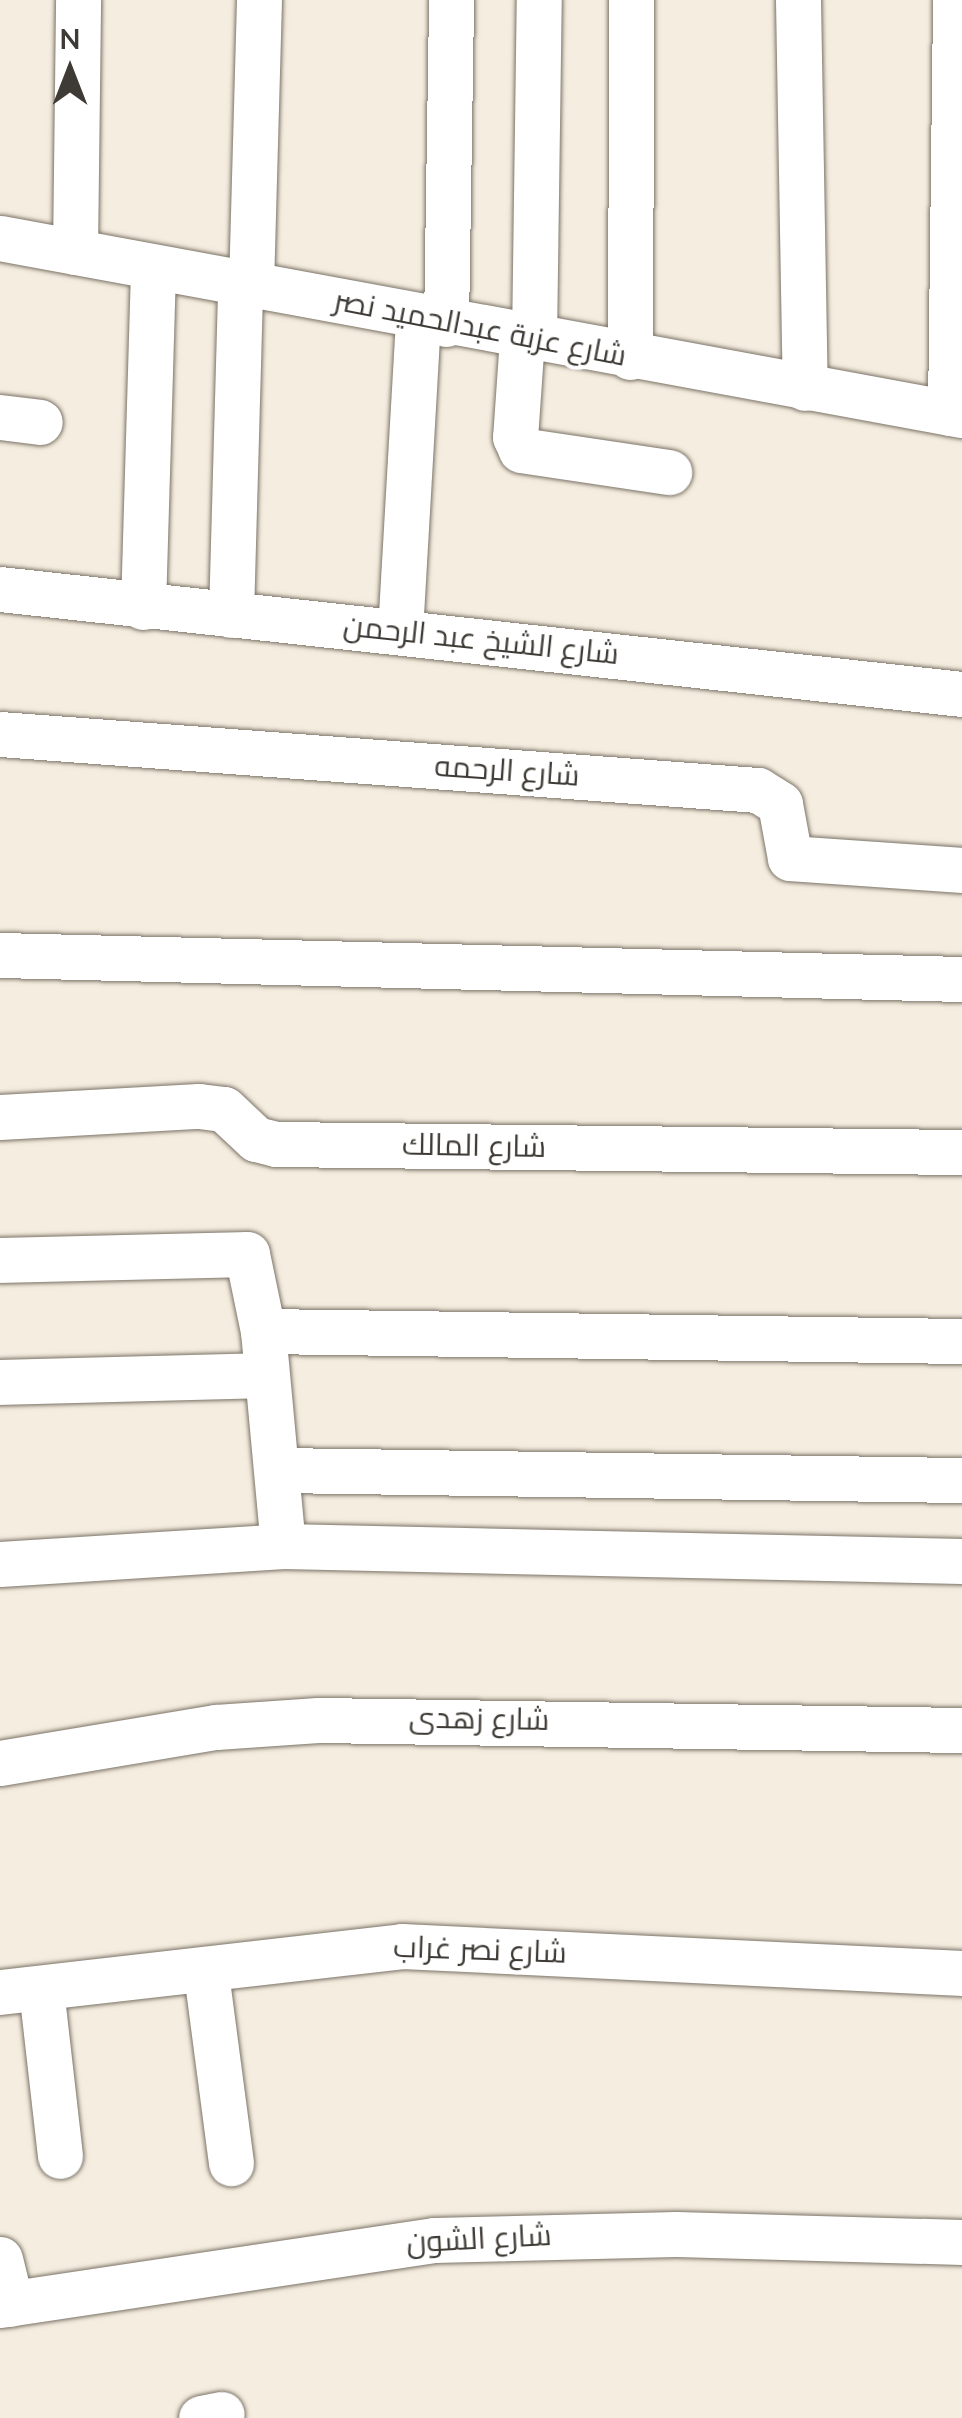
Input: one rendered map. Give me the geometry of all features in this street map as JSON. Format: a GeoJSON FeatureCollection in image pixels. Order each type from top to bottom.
{"type":"FeatureCollection","features":[{"type":"Feature","properties":{"kind":"street"},"geometry":{"type":"LineString","coordinates":[[74,252],[78,0]]}},
{"type":"Feature","properties":{"kind":"street"},"geometry":{"type":"LineString","coordinates":[[231,616],[259,0]]}},
{"type":"Feature","properties":{"kind":"street"},"geometry":{"type":"LineString","coordinates":[[400,632],[432,321],[451,0]]}},
{"type":"Feature","properties":{"kind":"street"},"geometry":{"type":"LineString","coordinates":[[539,0],[528,339],[515,437],[521,450],[669,472]]}},
{"type":"Feature","properties":{"kind":"street"},"geometry":{"type":"LineString","coordinates":[[630,357],[631,0]]}},
{"type":"Feature","properties":{"kind":"street"},"geometry":{"type":"LineString","coordinates":[[798,0],[805,388]]}},
{"type":"Feature","properties":{"kind":"street"},"geometry":{"type":"LineString","coordinates":[[955,0],[956,414]]}},
{"type":"Feature","properties":{"kind":"street","name":"شارع عزبة عبدالحميد نصر"},"geometry":{"type":"LineString","coordinates":[[0,238],[528,339],[956,414]]}},
{"type":"Feature","properties":{"kind":"street"},"geometry":{"type":"LineString","coordinates":[[143,606],[153,268]]}},
{"type":"Feature","properties":{"kind":"street","name":"شارع الشيخ عبد الرحمن"},"geometry":{"type":"LineString","coordinates":[[0,589],[962,694]]}},
{"type":"Feature","properties":{"kind":"street","name":"شارع الرحمه"},"geometry":{"type":"LineString","coordinates":[[0,734],[758,790],[780,804],[790,858],[962,870]]}},
{"type":"Feature","properties":{"kind":"street"},"geometry":{"type":"LineString","coordinates":[[0,956],[962,979]]}},
{"type":"Feature","properties":{"kind":"street","name":"شارع المالك"},"geometry":{"type":"LineString","coordinates":[[0,1117],[199,1106],[224,1109],[256,1140],[276,1144],[962,1152]]}},
{"type":"Feature","properties":{"kind":"street"},"geometry":{"type":"LineString","coordinates":[[0,1260],[237,1250],[253,1262],[278,1470],[283,1546]]}},
{"type":"Feature","properties":{"kind":"street"},"geometry":{"type":"LineString","coordinates":[[0,1382],[264,1353],[962,1341]]}},
{"type":"Feature","properties":{"kind":"street"},"geometry":{"type":"LineString","coordinates":[[278,1470],[962,1480]]}},
{"type":"Feature","properties":{"kind":"street"},"geometry":{"type":"LineString","coordinates":[[0,1564],[283,1546],[962,1560]]}},
{"type":"Feature","properties":{"kind":"street","name":"شارع زهدى"},"geometry":{"type":"LineString","coordinates":[[0,1763],[216,1727],[318,1720],[962,1730]]}},
{"type":"Feature","properties":{"kind":"street","name":"شارع نصر غراب"},"geometry":{"type":"LineString","coordinates":[[20,1990],[206,1974],[311,1952],[402,1946],[962,1973]]}},
{"type":"Feature","properties":{"kind":"street"},"geometry":{"type":"LineString","coordinates":[[206,1974],[231,2163]]}},
{"type":"Feature","properties":{"kind":"street"},"geometry":{"type":"LineString","coordinates":[[20,1990],[60,2156]]}},
{"type":"Feature","properties":{"kind":"street","name":"شارع الشون"},"geometry":{"type":"LineString","coordinates":[[6,2305],[434,2240],[676,2234],[962,2242]]}},
{"type":"Feature","properties":{"kind":"street"},"geometry":{"type":"LineString","coordinates":[[0,2259],[6,2305]]}}]}
